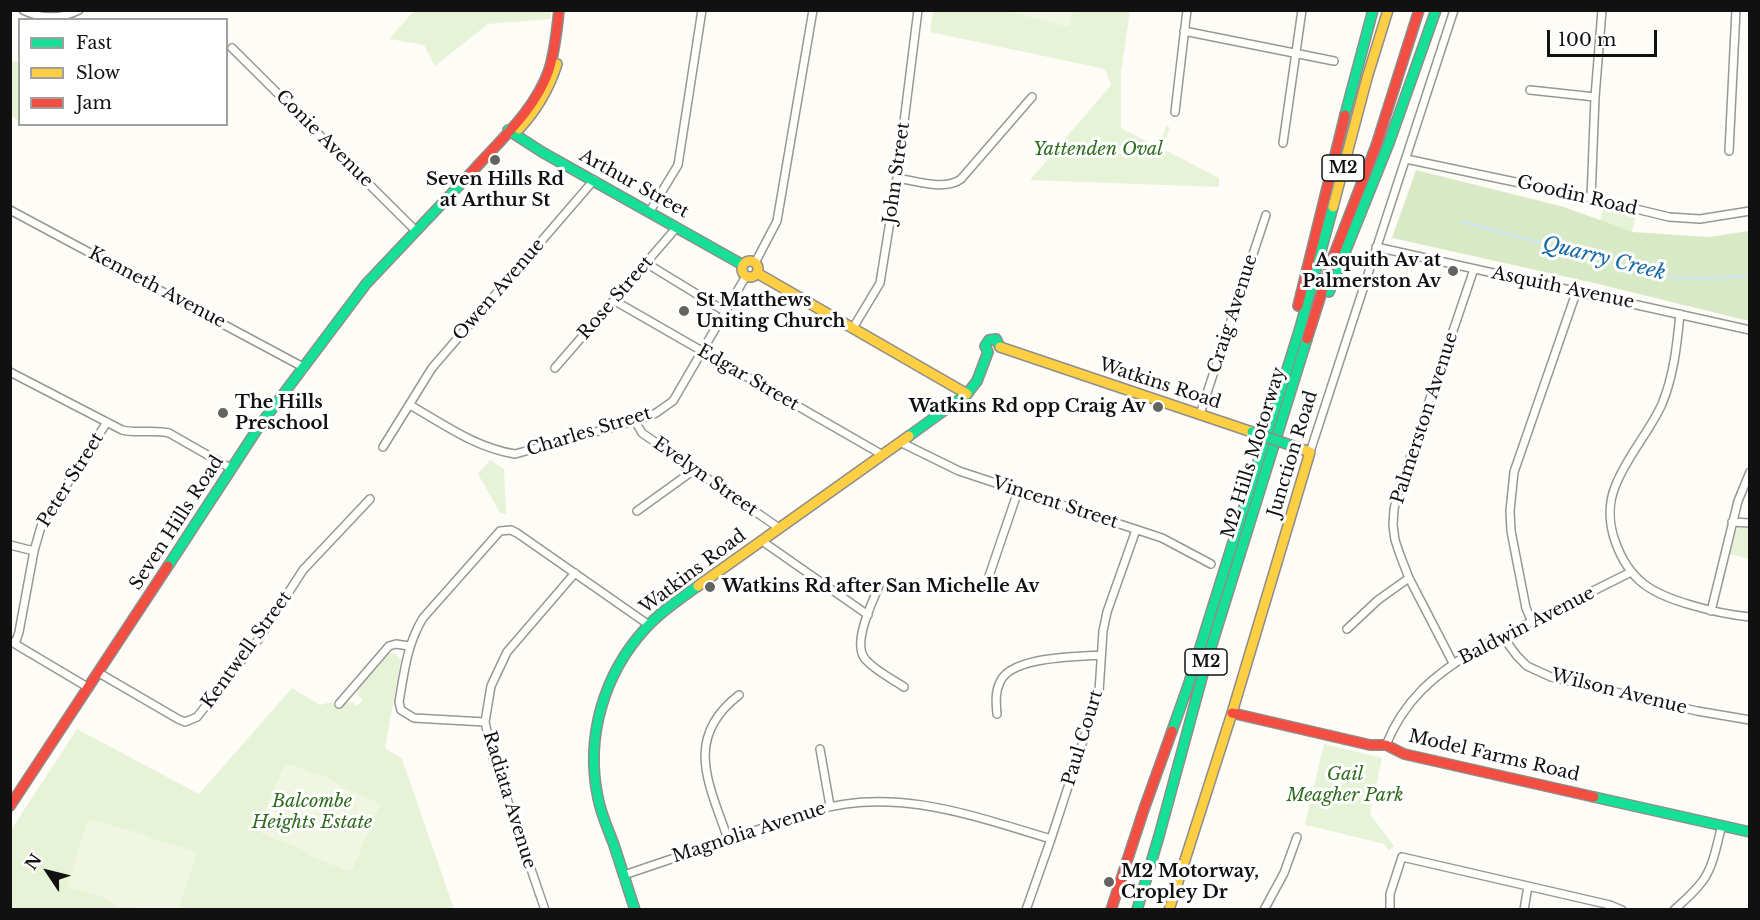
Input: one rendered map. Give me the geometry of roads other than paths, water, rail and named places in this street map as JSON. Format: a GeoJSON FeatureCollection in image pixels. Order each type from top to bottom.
{"type":"FeatureCollection","features":[{"type":"Feature","properties":{"kind":"main road","name":"Seven Hills Road"},"geometry":{"type":"LineString","coordinates":[[511,132],[539,91],[548,72],[554,51],[559,10]]}},
{"type":"Feature","properties":{"kind":"main road","name":"Seven Hills Road"},"geometry":{"type":"LineString","coordinates":[[10,806],[260,425],[303,367],[366,284],[511,132],[536,110],[554,77],[566,10]]}},
{"type":"Feature","properties":{"kind":"main road"},"geometry":{"type":"LineString","coordinates":[[1280,389],[1331,167],[1372,10]]}},
{"type":"Feature","properties":{"kind":"main road","name":"M2 Hills Motorway"},"geometry":{"type":"LineString","coordinates":[[1112,909],[1144,809],[1188,686],[1280,389],[1320,258],[1364,89],[1388,10]]}},
{"type":"Feature","properties":{"kind":"main road","name":"M2 Hills Motorway"},"geometry":{"type":"LineString","coordinates":[[1137,909],[1204,670],[1332,260],[1376,146],[1419,10]]}},
{"type":"Feature","properties":{"kind":"main road"},"geometry":{"type":"LineString","coordinates":[[1283,417],[1331,287],[1389,143],[1436,10]]}},
{"type":"Feature","properties":{"kind":"main road","name":"Arthur Street"},"geometry":{"type":"LineString","coordinates":[[511,132],[743,265]]}},
{"type":"Feature","properties":{"kind":"main road"},"geometry":{"type":"LineString","coordinates":[[749,261],[755,262],[758,267],[757,273],[753,276],[746,276],[742,269],[743,265],[749,261]]}},
{"type":"Feature","properties":{"kind":"main road"},"geometry":{"type":"LineString","coordinates":[[757,273],[967,394]]}},
{"type":"Feature","properties":{"kind":"main road","name":"Watkins Road"},"geometry":{"type":"LineString","coordinates":[[635,909],[598,798],[593,759],[598,716],[612,677],[628,648],[665,610],[967,394],[977,381],[988,352],[985,346],[989,340],[996,339],[1000,347],[1310,452]]}},
{"type":"Feature","properties":{"kind":"main road","name":"Junction Road"},"geometry":{"type":"LineString","coordinates":[[1169,909],[1232,713],[1310,452]]}},
{"type":"Feature","properties":{"kind":"main road","name":"Model Farms Road"},"geometry":{"type":"LineString","coordinates":[[1232,713],[1370,745],[1386,744],[1404,754],[1749,832]]}},
{"type":"Feature","properties":{"kind":"street"},"geometry":{"type":"LineString","coordinates":[[23,10],[46,17],[69,15],[80,10]]}},
{"type":"Feature","properties":{"kind":"street"},"geometry":{"type":"LineString","coordinates":[[650,211],[678,165],[702,10]]}},
{"type":"Feature","properties":{"kind":"street"},"geometry":{"type":"LineString","coordinates":[[755,262],[777,221],[813,10]]}},
{"type":"Feature","properties":{"kind":"street","name":"John Street"},"geometry":{"type":"LineString","coordinates":[[853,328],[880,283],[897,178],[918,10]]}},
{"type":"Feature","properties":{"kind":"street"},"geometry":{"type":"LineString","coordinates":[[1174,112],[1187,10]]}},
{"type":"Feature","properties":{"kind":"street"},"geometry":{"type":"LineString","coordinates":[[1283,143],[1302,10]]}},
{"type":"Feature","properties":{"kind":"street","name":"Junction Road"},"geometry":{"type":"LineString","coordinates":[[1310,452],[1454,10]]}},
{"type":"Feature","properties":{"kind":"street"},"geometry":{"type":"LineString","coordinates":[[1591,198],[1595,97],[1602,10]]}},
{"type":"Feature","properties":{"kind":"street"},"geometry":{"type":"LineString","coordinates":[[1729,152],[1736,10]]}},
{"type":"Feature","properties":{"kind":"street"},"geometry":{"type":"LineString","coordinates":[[1184,31],[1334,61]]}},
{"type":"Feature","properties":{"kind":"street","name":"Conie Avenue"},"geometry":{"type":"LineString","coordinates":[[232,48],[416,231]]}},
{"type":"Feature","properties":{"kind":"street"},"geometry":{"type":"LineString","coordinates":[[1530,90],[1595,97]]}},
{"type":"Feature","properties":{"kind":"street"},"geometry":{"type":"LineString","coordinates":[[897,178],[940,185],[955,184],[1032,97]]}},
{"type":"Feature","properties":{"kind":"street","name":"Goodin Road"},"geometry":{"type":"LineString","coordinates":[[1406,159],[1591,198],[1669,218],[1700,219],[1749,211]]}},
{"type":"Feature","properties":{"kind":"street","name":"Owen Avenue"},"geometry":{"type":"LineString","coordinates":[[383,447],[432,368],[594,180]]}},
{"type":"Feature","properties":{"kind":"street","name":"Kenneth Avenue"},"geometry":{"type":"LineString","coordinates":[[10,210],[303,367]]}},
{"type":"Feature","properties":{"kind":"street","name":"Craig Avenue"},"geometry":{"type":"LineString","coordinates":[[1200,414],[1266,215]]}},
{"type":"Feature","properties":{"kind":"street","name":"Rose Street"},"geometry":{"type":"LineString","coordinates":[[555,368],[615,301],[676,227]]}},
{"type":"Feature","properties":{"kind":"street","name":"Asquith Avenue"},"geometry":{"type":"LineString","coordinates":[[1376,247],[1749,330]]}},
{"type":"Feature","properties":{"kind":"street"},"geometry":{"type":"LineString","coordinates":[[646,263],[726,312]]}},
{"type":"Feature","properties":{"kind":"street","name":"Palmerston Avenue"},"geometry":{"type":"LineString","coordinates":[[1453,663],[1409,579],[1395,540],[1393,525],[1398,493],[1474,269]]}},
{"type":"Feature","properties":{"kind":"street","name":"Charles Street"},"geometry":{"type":"LineString","coordinates":[[410,405],[471,441],[501,452],[515,454],[635,421],[656,413],[673,401],[746,276]]}},
{"type":"Feature","properties":{"kind":"street"},"geometry":{"type":"LineString","coordinates":[[1532,622],[1526,608],[1511,531],[1514,472],[1577,290]]}},
{"type":"Feature","properties":{"kind":"street","name":"Edgar Street"},"geometry":{"type":"LineString","coordinates":[[615,301],[881,454]]}},
{"type":"Feature","properties":{"kind":"street"},"geometry":{"type":"LineString","coordinates":[[1680,314],[1671,375],[1662,404],[1648,430],[1624,465],[1614,489],[1610,513],[1613,534],[1619,553],[1631,572],[1647,588],[1666,598],[1711,611],[1749,618]]}},
{"type":"Feature","properties":{"kind":"street"},"geometry":{"type":"LineString","coordinates":[[10,372],[126,431],[169,433],[232,469]]}},
{"type":"Feature","properties":{"kind":"street","name":"Evelyn Street"},"geometry":{"type":"LineString","coordinates":[[635,421],[642,433],[779,528]]}},
{"type":"Feature","properties":{"kind":"street","name":"Peter Street"},"geometry":{"type":"LineString","coordinates":[[13,642],[19,632],[34,551],[44,519],[107,422]]}},
{"type":"Feature","properties":{"kind":"street","name":"Vincent Street"},"geometry":{"type":"LineString","coordinates":[[900,442],[959,471],[1162,538],[1211,564]]}},
{"type":"Feature","properties":{"kind":"street"},"geometry":{"type":"LineString","coordinates":[[637,511],[694,470]]}},
{"type":"Feature","properties":{"kind":"street"},"geometry":{"type":"LineString","coordinates":[[1711,611],[1732,522],[1749,472]]}},
{"type":"Feature","properties":{"kind":"street"},"geometry":{"type":"LineString","coordinates":[[989,576],[1018,491]]}},
{"type":"Feature","properties":{"kind":"street","name":"Kentwell Street"},"geometry":{"type":"LineString","coordinates":[[99,673],[178,719],[185,722],[197,717],[258,640],[303,570],[370,499]]}},
{"type":"Feature","properties":{"kind":"street"},"geometry":{"type":"LineString","coordinates":[[1732,522],[1749,523]]}},
{"type":"Feature","properties":{"kind":"street"},"geometry":{"type":"LineString","coordinates":[[485,722],[414,718],[401,710],[399,702],[409,646],[423,618],[500,531],[511,530],[517,533],[649,625]]}},
{"type":"Feature","properties":{"kind":"street","name":"Paul Court"},"geometry":{"type":"LineString","coordinates":[[1026,909],[1100,692],[1103,631],[1107,612],[1136,530]]}},
{"type":"Feature","properties":{"kind":"street"},"geometry":{"type":"LineString","coordinates":[[762,541],[868,615]]}},
{"type":"Feature","properties":{"kind":"street"},"geometry":{"type":"LineString","coordinates":[[10,545],[34,551]]}},
{"type":"Feature","properties":{"kind":"street","name":"Baldwin Avenue"},"geometry":{"type":"LineString","coordinates":[[1386,744],[1409,704],[1434,678],[1453,663],[1631,572]]}},
{"type":"Feature","properties":{"kind":"street","name":"Radiata Avenue"},"geometry":{"type":"LineString","coordinates":[[545,909],[493,758],[485,722],[491,686],[507,652],[574,573]]}},
{"type":"Feature","properties":{"kind":"street"},"geometry":{"type":"LineString","coordinates":[[1347,629],[1378,600],[1409,579]]}},
{"type":"Feature","properties":{"kind":"street"},"geometry":{"type":"LineString","coordinates":[[879,586],[860,643],[862,656],[867,662],[904,687]]}},
{"type":"Feature","properties":{"kind":"street","name":"Wilson Avenue"},"geometry":{"type":"LineString","coordinates":[[1503,637],[1527,666],[1551,677],[1697,711],[1749,720]]}},
{"type":"Feature","properties":{"kind":"street"},"geometry":{"type":"LineString","coordinates":[[13,642],[89,688]]}},
{"type":"Feature","properties":{"kind":"street"},"geometry":{"type":"LineString","coordinates":[[339,704],[389,646],[396,644],[409,646]]}},
{"type":"Feature","properties":{"kind":"street"},"geometry":{"type":"LineString","coordinates":[[997,714],[996,698],[1000,681],[1010,671],[1041,659],[1101,656]]}},
{"type":"Feature","properties":{"kind":"street"},"geometry":{"type":"LineString","coordinates":[[728,839],[706,773],[704,756],[708,735],[715,720],[727,704],[739,695]]}},
{"type":"Feature","properties":{"kind":"street"},"geometry":{"type":"LineString","coordinates":[[820,749],[830,806]]}},
{"type":"Feature","properties":{"kind":"street","name":"Magnolia Avenue"},"geometry":{"type":"LineString","coordinates":[[624,875],[830,806],[900,802],[927,805],[950,809],[1051,839]]}},
{"type":"Feature","properties":{"kind":"street"},"geometry":{"type":"LineString","coordinates":[[1674,909],[1696,890],[1706,877],[1722,825]]}},
{"type":"Feature","properties":{"kind":"street"},"geometry":{"type":"LineString","coordinates":[[1264,909],[1284,873],[1297,837]]}},
{"type":"Feature","properties":{"kind":"street"},"geometry":{"type":"LineString","coordinates":[[1390,909],[1390,894],[1402,857],[1610,904],[1622,909]]}},
{"type":"Feature","properties":{"kind":"street"},"geometry":{"type":"LineString","coordinates":[[1524,909],[1528,886]]}},
{"type":"Feature","properties":{"kind":"waterway","name":"Quarry Creek"},"geometry":{"type":"LineString","coordinates":[[1460,221],[1668,277],[1698,279],[1750,276]]}},
{"type":"Feature","properties":{"kind":"place","name":"Seven Hills Rd at Arthur St"},"geometry":{"type":"Point","coordinates":[495,160]}},
{"type":"Feature","properties":{"kind":"place","name":"Asquith Av at Palmerston Av"},"geometry":{"type":"Point","coordinates":[1453,271]}},
{"type":"Feature","properties":{"kind":"place","name":"St Matthews Uniting Church"},"geometry":{"type":"Point","coordinates":[684,311]}},
{"type":"Feature","properties":{"kind":"place","name":"Watkins Rd opp Craig Av"},"geometry":{"type":"Point","coordinates":[1158,407]}},
{"type":"Feature","properties":{"kind":"place","name":"The Hills Preschool"},"geometry":{"type":"Point","coordinates":[223,413]}},
{"type":"Feature","properties":{"kind":"place","name":"Watkins Rd after San Michelle Av"},"geometry":{"type":"Point","coordinates":[710,587]}},
{"type":"Feature","properties":{"kind":"place","name":"M2 Motorway, Cropley Dr"},"geometry":{"type":"Point","coordinates":[1109,882]}},
{"type":"Feature","properties":{"kind":"park label","name":"Yattenden Oval"},"geometry":{"type":"Point","coordinates":[1098,150]}},
{"type":"Feature","properties":{"kind":"park label","name":"Gail Meagher Park"},"geometry":{"type":"Point","coordinates":[1345,785]}},
{"type":"Feature","properties":{"kind":"park label","name":"Balcombe Heights Estate"},"geometry":{"type":"Point","coordinates":[312,812]}}]}
